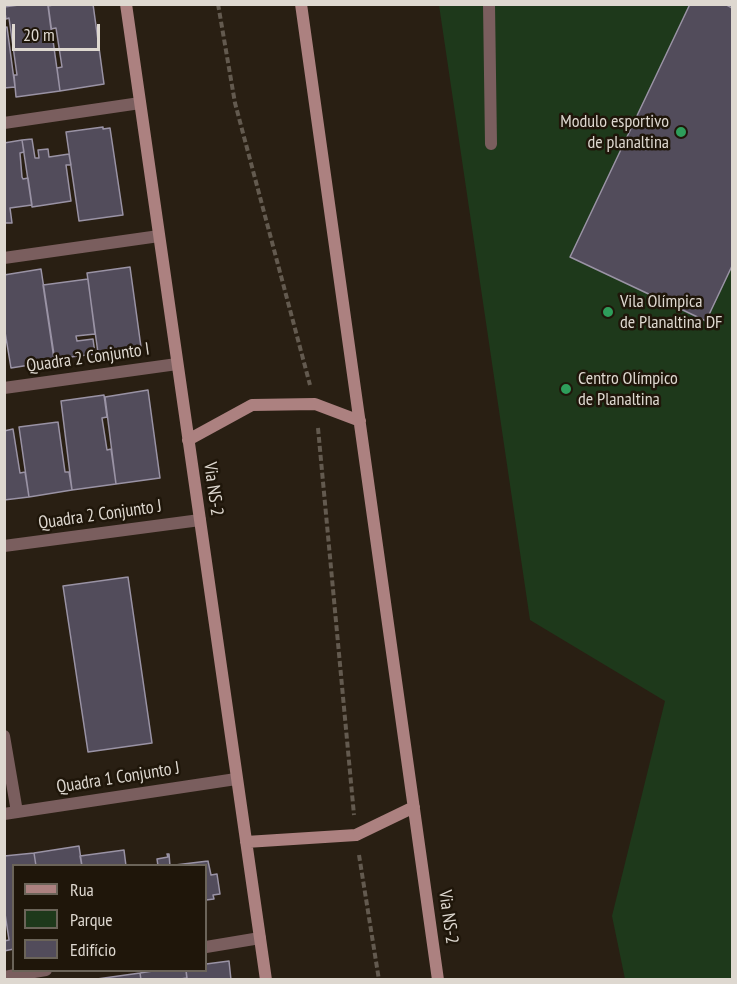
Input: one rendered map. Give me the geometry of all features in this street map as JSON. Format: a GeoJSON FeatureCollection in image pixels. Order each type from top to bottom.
{"type":"FeatureCollection","features":[{"type":"Feature","properties":{"kind":"street","name":"Via NS-2"},"geometry":{"type":"LineString","coordinates":[[126,4],[266,980]]}},
{"type":"Feature","properties":{"kind":"street","name":"Via NS-2"},"geometry":{"type":"LineString","coordinates":[[301,4],[438,980]]}},
{"type":"Feature","properties":{"kind":"street"},"geometry":{"type":"LineString","coordinates":[[489,4],[491,144]]}},
{"type":"Feature","properties":{"kind":"street"},"geometry":{"type":"LineString","coordinates":[[4,123],[140,103]]}},
{"type":"Feature","properties":{"kind":"street"},"geometry":{"type":"LineString","coordinates":[[4,258],[159,236]]}},
{"type":"Feature","properties":{"kind":"street","name":"Quadra 2 Conjunto I"},"geometry":{"type":"LineString","coordinates":[[4,388],[177,364]]}},
{"type":"Feature","properties":{"kind":"street"},"geometry":{"type":"LineString","coordinates":[[188,440],[252,405],[315,404],[360,421]]}},
{"type":"Feature","properties":{"kind":"street","name":"Quadra 2 Conjunto J"},"geometry":{"type":"LineString","coordinates":[[4,546],[200,520]]}},
{"type":"Feature","properties":{"kind":"street"},"geometry":{"type":"LineString","coordinates":[[4,736],[11,813]]}},
{"type":"Feature","properties":{"kind":"street","name":"Quadra 1 Conjunto J"},"geometry":{"type":"LineString","coordinates":[[11,813],[236,779]]}},
{"type":"Feature","properties":{"kind":"street"},"geometry":{"type":"LineString","coordinates":[[246,842],[356,835],[414,807]]}},
{"type":"Feature","properties":{"kind":"street"},"geometry":{"type":"LineString","coordinates":[[207,946],[260,938]]}},
{"type":"Feature","properties":{"kind":"street"},"geometry":{"type":"LineString","coordinates":[[4,977],[34,972]]}},
{"type":"Feature","properties":{"kind":"path"},"geometry":{"type":"LineString","coordinates":[[218,4],[235,103],[315,404],[356,835],[380,980]]}},
{"type":"Feature","properties":{"kind":"green space","name":"Vila Olímpica de Planaltina DF"},"geometry":{"type":"Polygon","coordinates":[[[439,5],[732,5],[732,979],[625,979],[612,916],[665,701],[530,620],[439,5]]]}},
{"type":"Feature","properties":{"kind":"building"},"geometry":{"type":"Polygon","coordinates":[[[48,4],[60,91],[16,97],[14,75],[17,75],[9,18],[6,19],[4,7],[48,4]]]}},
{"type":"Feature","properties":{"kind":"building"},"geometry":{"type":"Polygon","coordinates":[[[93,4],[104,84],[60,91],[57,68],[62,67],[56,28],[51,29],[48,6],[93,4]]]}},
{"type":"Feature","properties":{"kind":"building","name":"Modulo esportivo de planaltina"},"geometry":{"type":"Polygon","coordinates":[[[690,4],[725,4],[732,8],[732,266],[706,321],[570,257],[690,4]]]}},
{"type":"Feature","properties":{"kind":"building"},"geometry":{"type":"Polygon","coordinates":[[[7,27],[15,87],[4,88],[4,28],[7,27]]]}},
{"type":"Feature","properties":{"kind":"building"},"geometry":{"type":"Polygon","coordinates":[[[103,127],[103,129],[110,128],[123,215],[79,221],[66,132],[103,127]]]}},
{"type":"Feature","properties":{"kind":"building"},"geometry":{"type":"Polygon","coordinates":[[[32,139],[35,158],[39,158],[38,150],[48,149],[49,157],[69,154],[71,165],[66,165],[71,201],[32,207],[22,140],[32,139]]]}},
{"type":"Feature","properties":{"kind":"building"},"geometry":{"type":"Polygon","coordinates":[[[22,140],[24,152],[20,153],[22,177],[23,179],[28,178],[32,205],[10,208],[12,223],[4,223],[4,143],[22,140]]]}},
{"type":"Feature","properties":{"kind":"building"},"geometry":{"type":"Polygon","coordinates":[[[130,267],[141,347],[98,353],[87,273],[130,267]]]}},
{"type":"Feature","properties":{"kind":"building"},"geometry":{"type":"Polygon","coordinates":[[[41,269],[55,361],[11,368],[4,326],[4,275],[41,269]]]}},
{"type":"Feature","properties":{"kind":"building"},"geometry":{"type":"Polygon","coordinates":[[[88,279],[95,334],[76,336],[77,341],[93,339],[95,354],[54,359],[43,285],[88,279]]]}},
{"type":"Feature","properties":{"kind":"building"},"geometry":{"type":"Polygon","coordinates":[[[148,390],[160,478],[116,484],[105,397],[148,390]]]}},
{"type":"Feature","properties":{"kind":"building"},"geometry":{"type":"Polygon","coordinates":[[[104,395],[107,417],[102,418],[107,450],[111,449],[116,484],[72,490],[61,401],[104,395]]]}},
{"type":"Feature","properties":{"kind":"building"},"geometry":{"type":"Polygon","coordinates":[[[58,422],[65,472],[69,472],[72,490],[29,497],[19,427],[58,422]]]}},
{"type":"Feature","properties":{"kind":"building"},"geometry":{"type":"Polygon","coordinates":[[[13,429],[20,473],[25,472],[29,497],[4,500],[4,431],[13,429]]]}},
{"type":"Feature","properties":{"kind":"building"},"geometry":{"type":"Polygon","coordinates":[[[128,577],[152,743],[88,752],[63,586],[128,577]]]}},
{"type":"Feature","properties":{"kind":"building"},"geometry":{"type":"Polygon","coordinates":[[[79,846],[82,864],[36,864],[34,853],[79,846]]]}},
{"type":"Feature","properties":{"kind":"building"},"geometry":{"type":"Polygon","coordinates":[[[124,850],[126,864],[82,864],[80,856],[124,850]]]}},
{"type":"Feature","properties":{"kind":"building"},"geometry":{"type":"Polygon","coordinates":[[[34,853],[36,864],[12,864],[12,949],[4,951],[4,941],[9,940],[4,907],[4,856],[34,853]]]}},
{"type":"Feature","properties":{"kind":"building"},"geometry":{"type":"Polygon","coordinates":[[[167,854],[169,854],[170,864],[158,864],[157,859],[168,857],[167,854]]]}},
{"type":"Feature","properties":{"kind":"building"},"geometry":{"type":"Polygon","coordinates":[[[208,861],[211,875],[217,874],[220,894],[213,895],[214,899],[207,900],[207,864],[183,864],[208,861]]]}},
{"type":"Feature","properties":{"kind":"building"},"geometry":{"type":"Polygon","coordinates":[[[229,961],[231,980],[187,980],[186,972],[207,972],[207,964],[229,961]]]}},
{"type":"Feature","properties":{"kind":"building"},"geometry":{"type":"Polygon","coordinates":[[[186,972],[187,978],[141,980],[140,973],[186,972]]]}},
{"type":"Feature","properties":{"kind":"building"},"geometry":{"type":"Polygon","coordinates":[[[140,973],[141,980],[97,979],[140,973]]]}},
{"type":"Feature","properties":{"kind":"place","name":"Modulo esportivo de planaltina"},"geometry":{"type":"Point","coordinates":[681,132]}},
{"type":"Feature","properties":{"kind":"place","name":"Vila Olímpica de Planaltina DF"},"geometry":{"type":"Point","coordinates":[608,312]}},
{"type":"Feature","properties":{"kind":"place","name":"Centro Olímpico de Planaltina"},"geometry":{"type":"Point","coordinates":[566,389]}}]}
